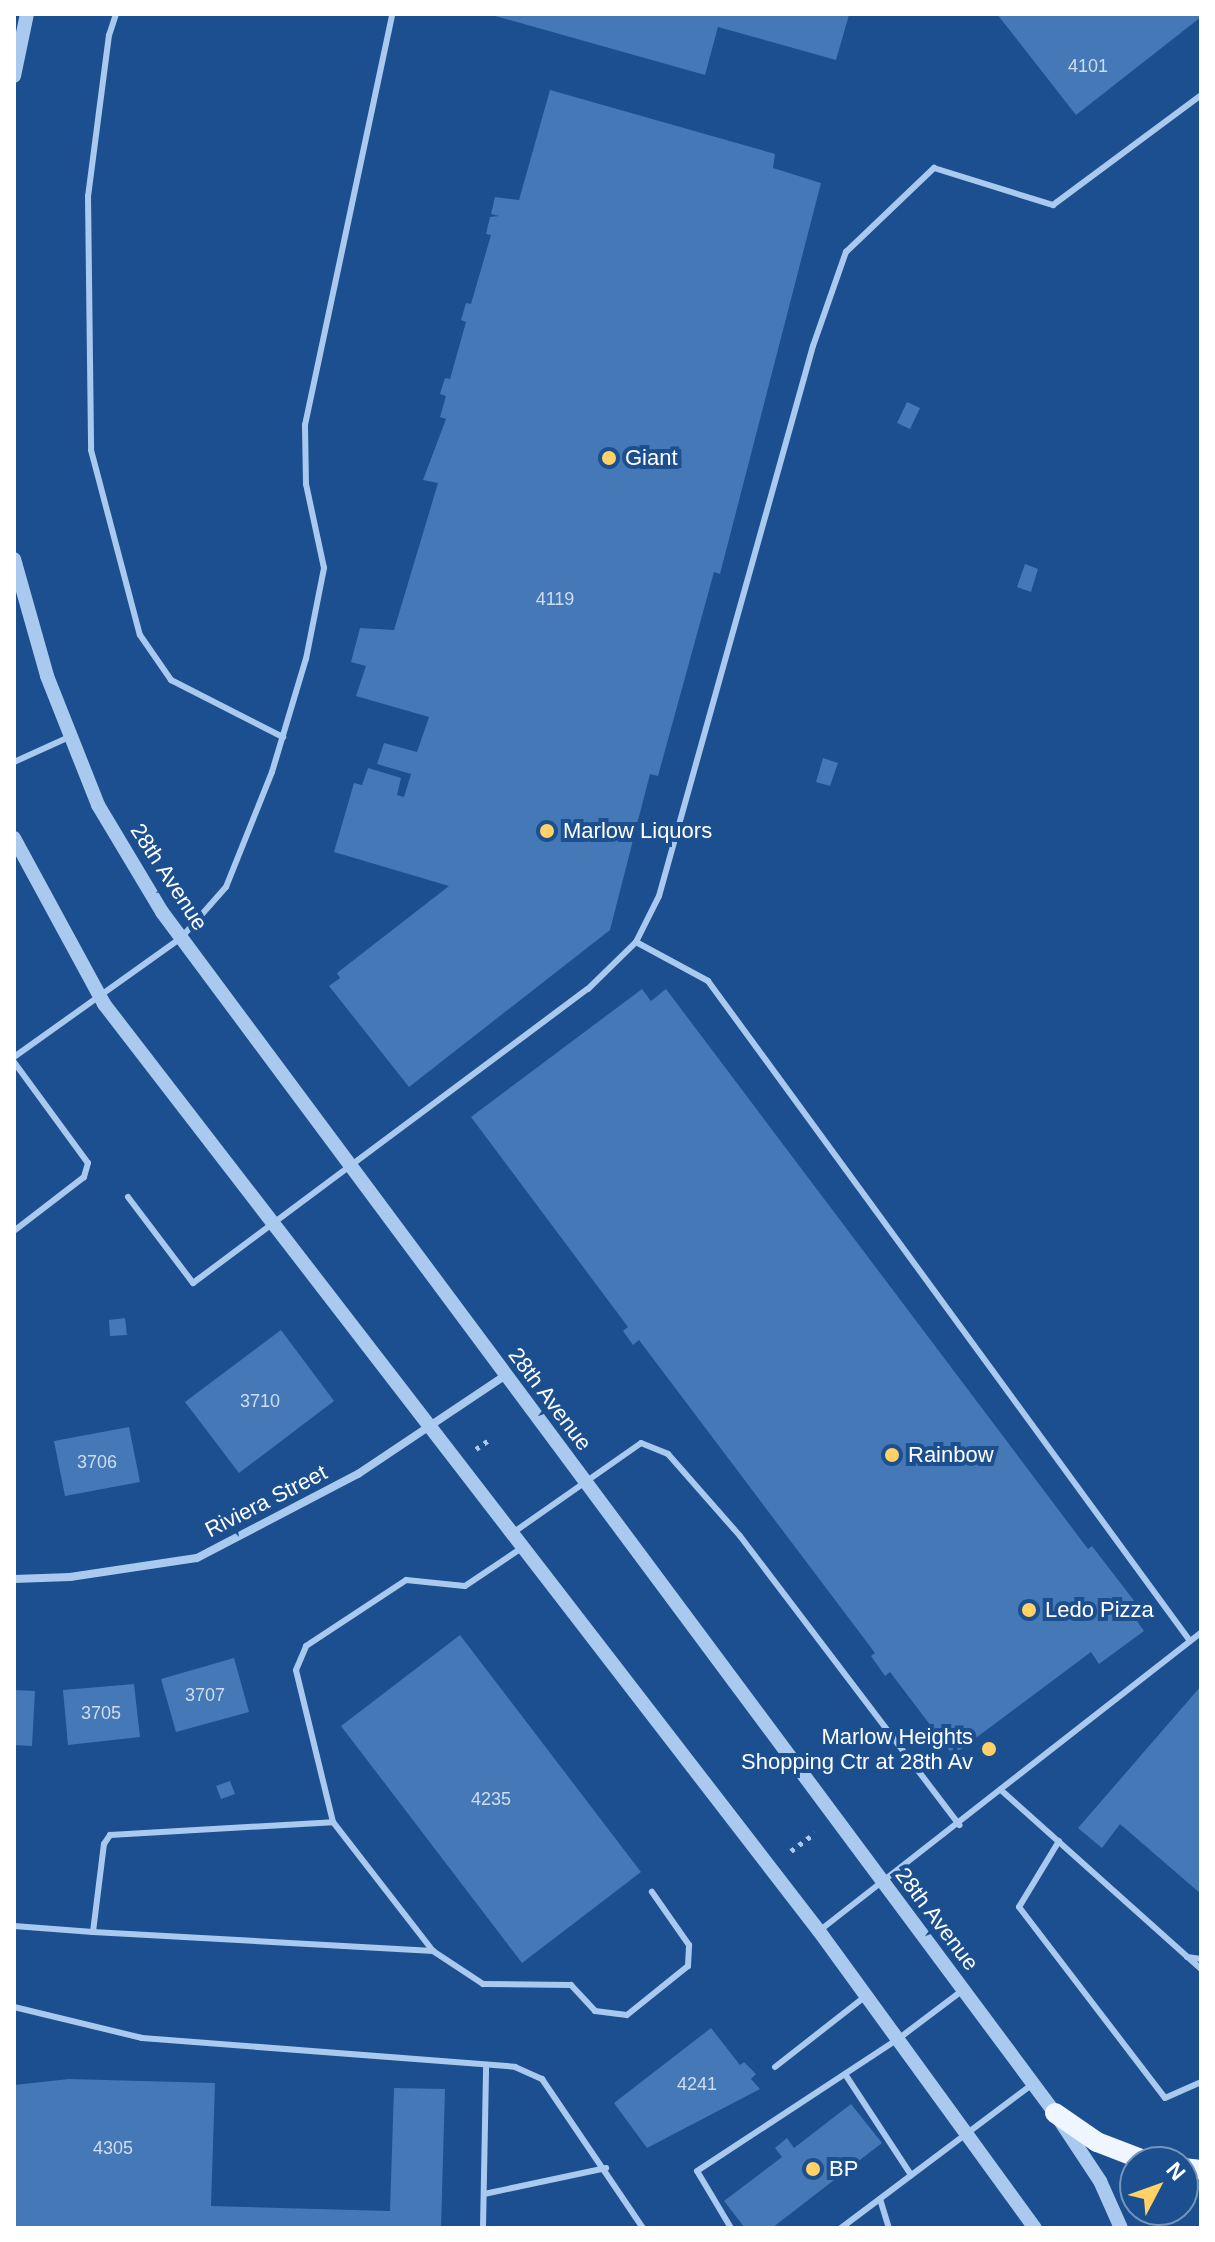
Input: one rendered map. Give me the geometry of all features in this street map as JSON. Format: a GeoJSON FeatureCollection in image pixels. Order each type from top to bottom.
{"type":"FeatureCollection","features":[{"type":"Feature","properties":{"kind":"main road"},"geometry":{"type":"LineString","coordinates":[[1055,2113],[1097,2142],[1119,2150]]}},
{"type":"Feature","properties":{"kind":"street"},"geometry":{"type":"LineString","coordinates":[[14,76],[27,14]]}},
{"type":"Feature","properties":{"kind":"street","name":"28th Avenue"},"geometry":{"type":"LineString","coordinates":[[14,559],[47,676],[98,805],[181,938],[1055,2113],[1100,2181],[1121,2228]]}},
{"type":"Feature","properties":{"kind":"street"},"geometry":{"type":"LineString","coordinates":[[14,838],[100,998],[426,1428],[819,1931],[1035,2228]]}},
{"type":"Feature","properties":{"kind":"street","name":"Riviera Street"},"geometry":{"type":"LineString","coordinates":[[14,1579],[70,1577],[197,1558],[345,1481],[506,1375]]}},
{"type":"Feature","properties":{"kind":"lane"},"geometry":{"type":"LineString","coordinates":[[116,14],[109,35],[88,196],[91,450],[140,635],[171,680],[283,737]]}},
{"type":"Feature","properties":{"kind":"lane"},"geometry":{"type":"LineString","coordinates":[[14,1231],[84,1177],[88,1163],[14,1060],[181,938],[226,887],[283,737],[324,568],[306,484],[305,425],[392,14]]}},
{"type":"Feature","properties":{"kind":"lane"},"geometry":{"type":"LineString","coordinates":[[128,1197],[193,1283],[588,989],[636,942],[659,896],[813,346],[846,252],[934,168],[1053,205],[1201,95]]}},
{"type":"Feature","properties":{"kind":"lane"},"geometry":{"type":"LineString","coordinates":[[14,762],[71,736]]}},
{"type":"Feature","properties":{"kind":"lane"},"geometry":{"type":"LineString","coordinates":[[636,942],[708,981],[1190,1641]]}},
{"type":"Feature","properties":{"kind":"lane"},"geometry":{"type":"LineString","coordinates":[[509,1535],[583,1480],[641,1443],[668,1454],[740,1536],[959,1825]]}},
{"type":"Feature","properties":{"kind":"lane"},"geometry":{"type":"LineString","coordinates":[[520,1549],[465,1586],[406,1580],[306,1646],[296,1670],[333,1822],[433,1951],[483,1984],[571,1985],[595,2011],[627,2015],[688,1966],[689,1945],[652,1892]]}},
{"type":"Feature","properties":{"kind":"lane"},"geometry":{"type":"LineString","coordinates":[[819,1931],[884,1885],[1201,1633]]}},
{"type":"Feature","properties":{"kind":"lane"},"geometry":{"type":"LineString","coordinates":[[1002,1791],[1201,1969]]}},
{"type":"Feature","properties":{"kind":"lane"},"geometry":{"type":"LineString","coordinates":[[93,1932],[104,1844],[110,1835],[333,1822]]}},
{"type":"Feature","properties":{"kind":"lane"},"geometry":{"type":"LineString","coordinates":[[1059,1841],[1019,1907],[1165,2098],[1201,2082]]}},
{"type":"Feature","properties":{"kind":"lane"},"geometry":{"type":"LineString","coordinates":[[14,1926],[433,1951]]}},
{"type":"Feature","properties":{"kind":"lane"},"geometry":{"type":"LineString","coordinates":[[1187,1957],[1201,1959]]}},
{"type":"Feature","properties":{"kind":"lane"},"geometry":{"type":"LineString","coordinates":[[731,2228],[697,2171],[898,2039],[963,1990]]}},
{"type":"Feature","properties":{"kind":"lane"},"geometry":{"type":"LineString","coordinates":[[775,2067],[866,1996]]}},
{"type":"Feature","properties":{"kind":"lane"},"geometry":{"type":"LineString","coordinates":[[14,2007],[142,2038],[515,2067],[542,2079],[606,2168],[643,2228]]}},
{"type":"Feature","properties":{"kind":"lane"},"geometry":{"type":"LineString","coordinates":[[483,2228],[486,2065]]}},
{"type":"Feature","properties":{"kind":"lane"},"geometry":{"type":"LineString","coordinates":[[845,2074],[911,2175]]}},
{"type":"Feature","properties":{"kind":"lane"},"geometry":{"type":"LineString","coordinates":[[841,2228],[1033,2084]]}},
{"type":"Feature","properties":{"kind":"lane"},"geometry":{"type":"LineString","coordinates":[[484,2194],[606,2168]]}},
{"type":"Feature","properties":{"kind":"lane"},"geometry":{"type":"LineString","coordinates":[[880,2199],[889,2228]]}},
{"type":"Feature","properties":{"kind":"path"},"geometry":{"type":"LineString","coordinates":[[473,1451],[492,1438]]}},
{"type":"Feature","properties":{"kind":"path"},"geometry":{"type":"LineString","coordinates":[[782,1859],[815,1833]]}},
{"type":"Feature","properties":{"kind":"building"},"geometry":{"type":"Polygon","coordinates":[[[488,14],[849,15],[836,60],[718,27],[705,75],[488,14]]]}},
{"type":"Feature","properties":{"kind":"building"},"geometry":{"type":"Polygon","coordinates":[[[997,14],[1201,14],[1201,17],[1076,115],[997,14]]]}},
{"type":"Feature","properties":{"kind":"building"},"geometry":{"type":"Polygon","coordinates":[[[550,90],[775,154],[773,168],[821,183],[720,574],[714,572],[658,776],[650,774],[610,930],[409,1087],[329,986],[340,978],[337,973],[449,886],[334,852],[354,783],[362,785],[368,768],[401,778],[397,795],[404,797],[411,774],[377,764],[384,743],[417,752],[429,717],[356,696],[366,666],[351,662],[360,628],[394,630],[438,483],[423,480],[446,419],[440,417],[446,396],[440,394],[445,378],[450,379],[466,322],[461,320],[466,303],[471,304],[491,235],[486,234],[490,217],[499,216],[491,214],[495,197],[519,200],[550,90]]]}},
{"type":"Feature","properties":{"kind":"building"},"geometry":{"type":"Polygon","coordinates":[[[907,402],[920,408],[910,429],[897,423],[907,402]]]}},
{"type":"Feature","properties":{"kind":"building"},"geometry":{"type":"Polygon","coordinates":[[[1025,564],[1038,569],[1031,592],[1017,587],[1025,564]]]}},
{"type":"Feature","properties":{"kind":"building"},"geometry":{"type":"Polygon","coordinates":[[[823,758],[838,763],[830,786],[816,782],[823,758]]]}},
{"type":"Feature","properties":{"kind":"building"},"geometry":{"type":"Polygon","coordinates":[[[642,989],[651,1001],[666,989],[1088,1549],[1092,1546],[1145,1615],[1137,1621],[1144,1631],[1099,1664],[1091,1652],[953,1755],[890,1672],[885,1676],[871,1656],[875,1653],[639,1340],[633,1345],[623,1331],[628,1327],[471,1117],[642,989]]]}},
{"type":"Feature","properties":{"kind":"building"},"geometry":{"type":"Polygon","coordinates":[[[125,1318],[127,1335],[110,1336],[109,1320],[125,1318]]]}},
{"type":"Feature","properties":{"kind":"building"},"geometry":{"type":"Polygon","coordinates":[[[281,1330],[334,1401],[239,1473],[185,1402],[281,1330]]]}},
{"type":"Feature","properties":{"kind":"building"},"geometry":{"type":"Polygon","coordinates":[[[129,1427],[140,1482],[65,1496],[54,1441],[129,1427]]]}},
{"type":"Feature","properties":{"kind":"building"},"geometry":{"type":"Polygon","coordinates":[[[460,1635],[641,1872],[522,1963],[341,1726],[460,1635]]]}},
{"type":"Feature","properties":{"kind":"building"},"geometry":{"type":"Polygon","coordinates":[[[234,1658],[249,1712],[176,1732],[161,1679],[234,1658]]]}},
{"type":"Feature","properties":{"kind":"building"},"geometry":{"type":"Polygon","coordinates":[[[134,1684],[140,1737],[68,1745],[63,1690],[134,1684]]]}},
{"type":"Feature","properties":{"kind":"building"},"geometry":{"type":"Polygon","coordinates":[[[1201,1686],[1201,1894],[1120,1824],[1102,1848],[1078,1828],[1201,1686]]]}},
{"type":"Feature","properties":{"kind":"building"},"geometry":{"type":"Polygon","coordinates":[[[14,1690],[35,1691],[32,1746],[14,1745],[14,1690]]]}},
{"type":"Feature","properties":{"kind":"building"},"geometry":{"type":"Polygon","coordinates":[[[230,1781],[235,1794],[221,1799],[216,1786],[230,1781]]]}},
{"type":"Feature","properties":{"kind":"building"},"geometry":{"type":"Polygon","coordinates":[[[711,2028],[740,2065],[744,2062],[756,2074],[751,2079],[760,2089],[647,2148],[614,2103],[711,2028]]]}},
{"type":"Feature","properties":{"kind":"building"},"geometry":{"type":"Polygon","coordinates":[[[69,2079],[215,2083],[211,2206],[390,2211],[394,2088],[445,2089],[441,2228],[14,2228],[14,2085],[69,2079]]]}},
{"type":"Feature","properties":{"kind":"building"},"geometry":{"type":"Polygon","coordinates":[[[851,2104],[882,2143],[772,2228],[745,2228],[724,2201],[782,2157],[775,2148],[787,2138],[794,2148],[851,2104]]]}},
{"type":"Feature","properties":{"kind":"place","name":"Giant"},"geometry":{"type":"Point","coordinates":[609,458]}},
{"type":"Feature","properties":{"kind":"place","name":"Marlow Liquors"},"geometry":{"type":"Point","coordinates":[547,831]}},
{"type":"Feature","properties":{"kind":"place","name":"Rainbow"},"geometry":{"type":"Point","coordinates":[892,1455]}},
{"type":"Feature","properties":{"kind":"place","name":"Ledo Pizza"},"geometry":{"type":"Point","coordinates":[1029,1610]}},
{"type":"Feature","properties":{"kind":"place","name":"Marlow Heights Shopping Ctr at 28th Av"},"geometry":{"type":"Point","coordinates":[989,1749]}},
{"type":"Feature","properties":{"kind":"place","name":"BP"},"geometry":{"type":"Point","coordinates":[813,2169]}}]}
